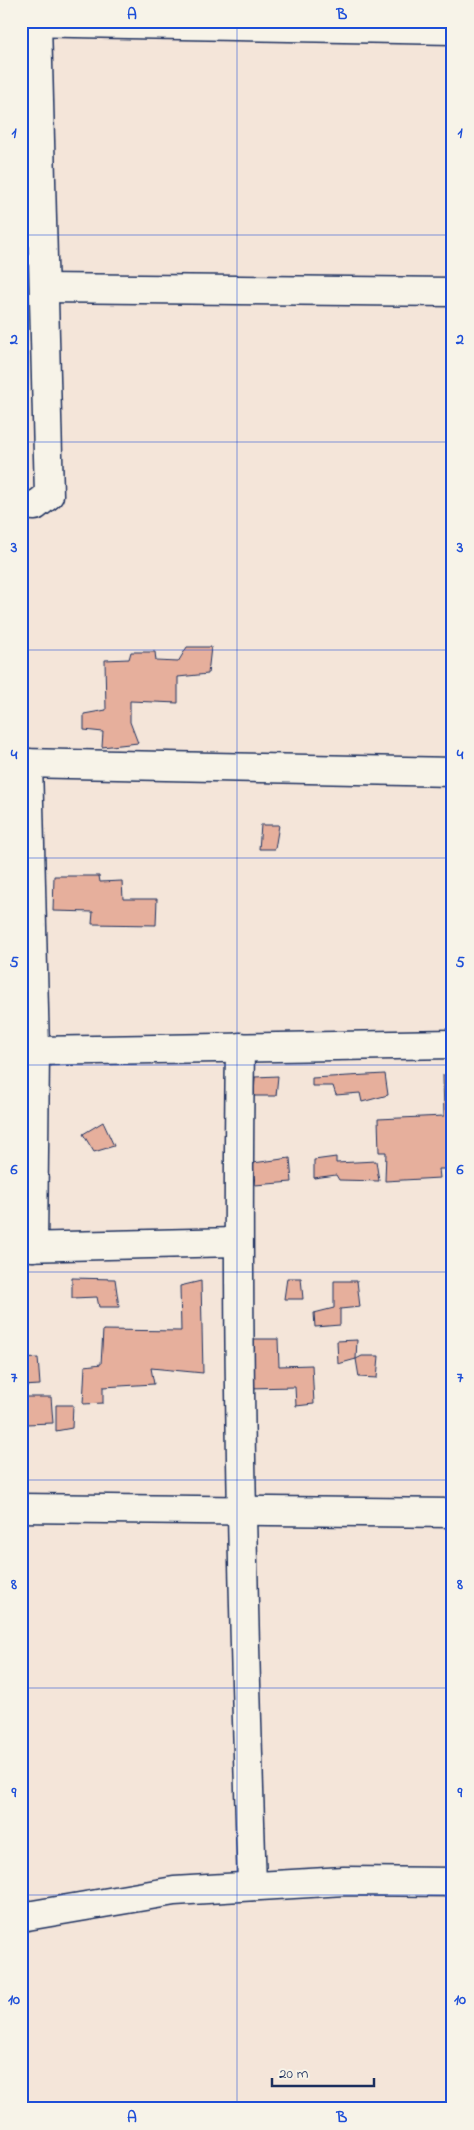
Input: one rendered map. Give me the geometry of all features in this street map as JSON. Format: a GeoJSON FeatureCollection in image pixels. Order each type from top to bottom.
{"type":"FeatureCollection","features":[{"type":"Feature","properties":{"kind":"street"},"geometry":{"type":"LineString","coordinates":[[21,505],[35,506],[49,495],[44,288],[29,22],[241,24],[453,30]]}},
{"type":"Feature","properties":{"kind":"street"},"geometry":{"type":"LineString","coordinates":[[44,288],[453,292]]}},
{"type":"Feature","properties":{"kind":"street"},"geometry":{"type":"LineString","coordinates":[[237,1242],[27,1247],[35,1050],[24,763],[453,772]]}},
{"type":"Feature","properties":{"kind":"street"},"geometry":{"type":"LineString","coordinates":[[35,1050],[453,1044]]}},
{"type":"Feature","properties":{"kind":"street"},"geometry":{"type":"LineString","coordinates":[[240,1047],[237,1242],[240,1510],[252,1886]]}},
{"type":"Feature","properties":{"kind":"street"},"geometry":{"type":"LineString","coordinates":[[21,1508],[453,1513]]}},
{"type":"Feature","properties":{"kind":"street"},"geometry":{"type":"LineString","coordinates":[[21,1917],[174,1891],[344,1881],[453,1882]]}},
{"type":"Feature","properties":{"kind":"building"},"geometry":{"type":"Polygon","coordinates":[[[187,647],[211,647],[208,674],[178,677],[178,703],[130,701],[130,722],[138,743],[102,747],[103,732],[84,730],[84,714],[106,710],[105,660],[129,659],[131,652],[155,652],[156,661],[178,662],[187,647]]]}},
{"type":"Feature","properties":{"kind":"building"},"geometry":{"type":"Polygon","coordinates":[[[261,825],[279,825],[275,849],[259,849],[261,825]]]}},
{"type":"Feature","properties":{"kind":"building"},"geometry":{"type":"Polygon","coordinates":[[[54,876],[99,876],[100,882],[122,881],[123,899],[157,899],[156,925],[92,924],[93,912],[53,911],[54,876]]]}},
{"type":"Feature","properties":{"kind":"building"},"geometry":{"type":"Polygon","coordinates":[[[385,1074],[388,1095],[362,1102],[360,1093],[336,1095],[333,1086],[312,1086],[312,1078],[385,1074]]]}},
{"type":"Feature","properties":{"kind":"building"},"geometry":{"type":"Polygon","coordinates":[[[443,1075],[453,1075],[453,1169],[439,1169],[440,1178],[385,1181],[386,1152],[379,1152],[378,1119],[444,1116],[443,1075]]]}},
{"type":"Feature","properties":{"kind":"building"},"geometry":{"type":"Polygon","coordinates":[[[278,1076],[276,1096],[254,1096],[255,1077],[278,1076]]]}},
{"type":"Feature","properties":{"kind":"building"},"geometry":{"type":"Polygon","coordinates":[[[103,1122],[114,1146],[94,1152],[83,1134],[103,1122]]]}},
{"type":"Feature","properties":{"kind":"building"},"geometry":{"type":"Polygon","coordinates":[[[336,1157],[336,1163],[376,1161],[379,1181],[339,1180],[336,1175],[314,1178],[314,1160],[336,1157]]]}},
{"type":"Feature","properties":{"kind":"building"},"geometry":{"type":"Polygon","coordinates":[[[290,1158],[292,1182],[255,1185],[253,1163],[290,1158]]]}},
{"type":"Feature","properties":{"kind":"building"},"geometry":{"type":"Polygon","coordinates":[[[72,1278],[115,1279],[119,1307],[99,1307],[97,1297],[72,1298],[72,1278]]]}},
{"type":"Feature","properties":{"kind":"building"},"geometry":{"type":"Polygon","coordinates":[[[287,1278],[301,1278],[303,1299],[284,1299],[287,1278]]]}},
{"type":"Feature","properties":{"kind":"building"},"geometry":{"type":"Polygon","coordinates":[[[201,1281],[203,1373],[151,1368],[154,1384],[103,1387],[103,1403],[83,1404],[85,1366],[101,1364],[103,1330],[181,1331],[180,1286],[201,1281]]]}},
{"type":"Feature","properties":{"kind":"building"},"geometry":{"type":"Polygon","coordinates":[[[334,1281],[357,1281],[360,1307],[340,1309],[340,1325],[315,1327],[314,1313],[334,1308],[334,1281]]]}},
{"type":"Feature","properties":{"kind":"building"},"geometry":{"type":"Polygon","coordinates":[[[246,1339],[278,1339],[279,1366],[312,1365],[314,1404],[296,1406],[295,1387],[249,1388],[246,1339]]]}},
{"type":"Feature","properties":{"kind":"building"},"geometry":{"type":"Polygon","coordinates":[[[357,1340],[356,1359],[338,1364],[337,1341],[357,1340]]]}},
{"type":"Feature","properties":{"kind":"building"},"geometry":{"type":"Polygon","coordinates":[[[362,1356],[379,1356],[377,1378],[359,1377],[356,1359],[362,1356]]]}},
{"type":"Feature","properties":{"kind":"building"},"geometry":{"type":"Polygon","coordinates":[[[38,1358],[40,1385],[21,1386],[21,1359],[38,1358]]]}},
{"type":"Feature","properties":{"kind":"building"},"geometry":{"type":"Polygon","coordinates":[[[24,1397],[51,1397],[53,1423],[26,1424],[24,1397]]]}},
{"type":"Feature","properties":{"kind":"building"},"geometry":{"type":"Polygon","coordinates":[[[56,1405],[73,1405],[72,1428],[56,1431],[56,1405]]]}}]}
